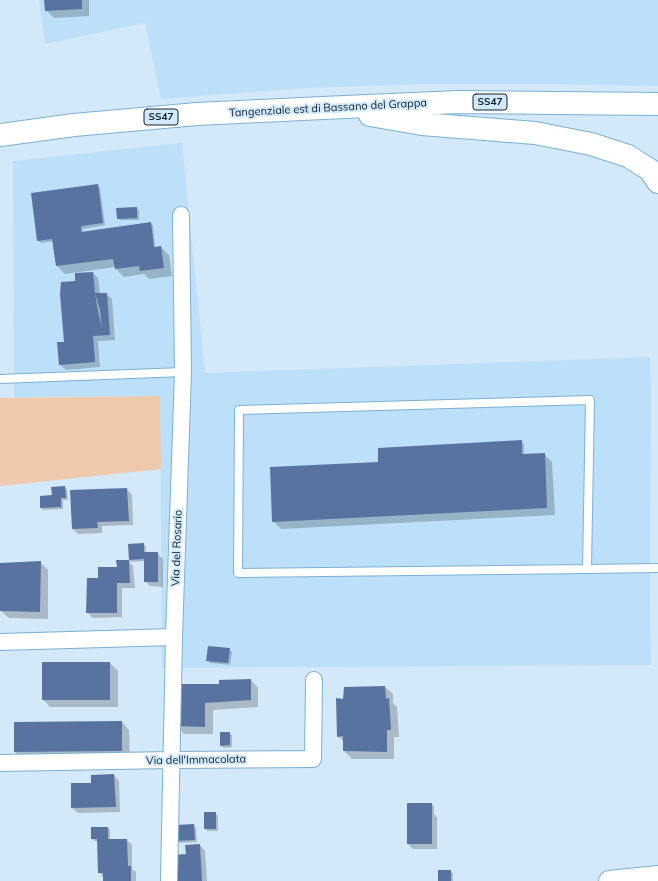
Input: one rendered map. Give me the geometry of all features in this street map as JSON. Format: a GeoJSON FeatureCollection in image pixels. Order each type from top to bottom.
{"type":"FeatureCollection","features":[{"type":"Feature","properties":{"kind":"highway","name":"Tangenziale est di Bassano del Grappa"},"geometry":{"type":"LineString","coordinates":[[0,134],[74,125],[197,114],[323,108],[458,102],[658,104]]}},
{"type":"Feature","properties":{"kind":"highway"},"geometry":{"type":"LineString","coordinates":[[323,108],[422,124],[535,133],[591,144],[628,156],[650,170],[658,182]]}},
{"type":"Feature","properties":{"kind":"street","name":"Via del Rosario"},"geometry":{"type":"LineString","coordinates":[[169,881],[174,637],[183,372],[181,215]]}},
{"type":"Feature","properties":{"kind":"street"},"geometry":{"type":"LineString","coordinates":[[0,642],[174,637]]}},
{"type":"Feature","properties":{"kind":"street","name":"Via dell'Immacolata"},"geometry":{"type":"LineString","coordinates":[[0,763],[172,760],[313,760],[314,680]]}},
{"type":"Feature","properties":{"kind":"street"},"geometry":{"type":"LineString","coordinates":[[608,881],[658,876]]}},
{"type":"Feature","properties":{"kind":"lane"},"geometry":{"type":"LineString","coordinates":[[0,379],[183,372]]}},
{"type":"Feature","properties":{"kind":"lane"},"geometry":{"type":"LineString","coordinates":[[587,569],[590,400],[239,410],[238,573],[587,569],[658,568]]}},
{"type":"Feature","properties":{"kind":"shaded area"},"geometry":{"type":"Polygon","coordinates":[[[39,0],[658,0],[658,86],[423,84],[307,88],[161,99],[145,23],[45,44],[39,0]]]}},
{"type":"Feature","properties":{"kind":"shaded area"},"geometry":{"type":"Polygon","coordinates":[[[182,143],[205,373],[650,357],[651,665],[162,668],[160,396],[14,397],[13,161],[182,143]]]}},
{"type":"Feature","properties":{"kind":"shaded area"},"geometry":{"type":"Polygon","coordinates":[[[160,396],[161,469],[0,486],[0,398],[160,396]]]}},
{"type":"Feature","properties":{"kind":"building"},"geometry":{"type":"Polygon","coordinates":[[[44,0],[82,0],[82,9],[45,11],[44,0]]]}},
{"type":"Feature","properties":{"kind":"building"},"geometry":{"type":"Polygon","coordinates":[[[98,184],[103,223],[81,226],[81,232],[151,222],[154,247],[161,246],[164,268],[140,271],[139,266],[115,269],[113,259],[56,266],[52,239],[37,241],[31,193],[98,184]]]}},
{"type":"Feature","properties":{"kind":"building"},"geometry":{"type":"Polygon","coordinates":[[[137,207],[137,218],[117,219],[116,208],[137,207]]]}},
{"type":"Feature","properties":{"kind":"building"},"geometry":{"type":"Polygon","coordinates":[[[93,272],[95,293],[107,293],[110,335],[93,336],[95,362],[59,365],[57,342],[64,342],[60,294],[61,282],[75,281],[75,273],[93,272]],[[95,293],[98,311],[102,329],[100,310],[95,293]]]}},
{"type":"Feature","properties":{"kind":"building"},"geometry":{"type":"Polygon","coordinates":[[[522,440],[522,454],[545,453],[547,508],[272,522],[270,467],[378,462],[378,448],[522,440]]]}},
{"type":"Feature","properties":{"kind":"building"},"geometry":{"type":"Polygon","coordinates":[[[65,486],[66,498],[61,498],[61,507],[40,508],[40,496],[52,495],[51,487],[65,486]]]}},
{"type":"Feature","properties":{"kind":"building"},"geometry":{"type":"Polygon","coordinates":[[[127,488],[129,521],[97,522],[98,528],[72,529],[70,490],[127,488]]]}},
{"type":"Feature","properties":{"kind":"building"},"geometry":{"type":"Polygon","coordinates":[[[144,543],[144,552],[158,552],[158,582],[144,582],[144,559],[129,560],[128,544],[144,543]]]}},
{"type":"Feature","properties":{"kind":"building"},"geometry":{"type":"Polygon","coordinates":[[[116,560],[129,560],[130,583],[117,583],[117,613],[86,613],[87,578],[98,578],[98,567],[117,567],[116,560]]]}},
{"type":"Feature","properties":{"kind":"building"},"geometry":{"type":"Polygon","coordinates":[[[41,561],[40,612],[0,611],[0,563],[41,561]]]}},
{"type":"Feature","properties":{"kind":"building"},"geometry":{"type":"Polygon","coordinates":[[[208,646],[230,648],[228,663],[206,661],[208,646]]]}},
{"type":"Feature","properties":{"kind":"building"},"geometry":{"type":"Polygon","coordinates":[[[42,662],[110,662],[110,700],[42,700],[42,662]]]}},
{"type":"Feature","properties":{"kind":"building"},"geometry":{"type":"Polygon","coordinates":[[[251,679],[251,700],[205,703],[205,727],[175,726],[176,684],[219,684],[219,680],[251,679]]]}},
{"type":"Feature","properties":{"kind":"building"},"geometry":{"type":"Polygon","coordinates":[[[385,686],[386,699],[389,698],[391,730],[387,730],[387,752],[343,751],[343,736],[337,737],[336,698],[343,699],[344,687],[385,686]]]}},
{"type":"Feature","properties":{"kind":"building"},"geometry":{"type":"Polygon","coordinates":[[[122,721],[122,751],[14,752],[14,722],[122,721]]]}},
{"type":"Feature","properties":{"kind":"building"},"geometry":{"type":"Polygon","coordinates":[[[220,732],[230,732],[230,745],[220,746],[220,732]]]}},
{"type":"Feature","properties":{"kind":"building"},"geometry":{"type":"Polygon","coordinates":[[[114,774],[116,807],[71,808],[71,783],[91,783],[91,775],[114,774]]]}},
{"type":"Feature","properties":{"kind":"building"},"geometry":{"type":"Polygon","coordinates":[[[407,803],[432,803],[432,844],[407,844],[407,803]]]}},
{"type":"Feature","properties":{"kind":"building"},"geometry":{"type":"Polygon","coordinates":[[[204,812],[216,812],[216,829],[204,829],[204,812]]]}},
{"type":"Feature","properties":{"kind":"building"},"geometry":{"type":"Polygon","coordinates":[[[194,824],[195,840],[176,841],[175,825],[194,824]]]}},
{"type":"Feature","properties":{"kind":"building"},"geometry":{"type":"Polygon","coordinates":[[[91,827],[108,827],[108,839],[127,839],[128,866],[131,866],[131,881],[103,881],[103,873],[98,873],[97,839],[91,839],[91,827]]]}},
{"type":"Feature","properties":{"kind":"building"},"geometry":{"type":"Polygon","coordinates":[[[200,844],[202,881],[173,881],[172,855],[186,854],[185,845],[200,844]]]}},
{"type":"Feature","properties":{"kind":"building"},"geometry":{"type":"Polygon","coordinates":[[[438,870],[451,870],[451,881],[438,881],[438,870]]]}}]}
